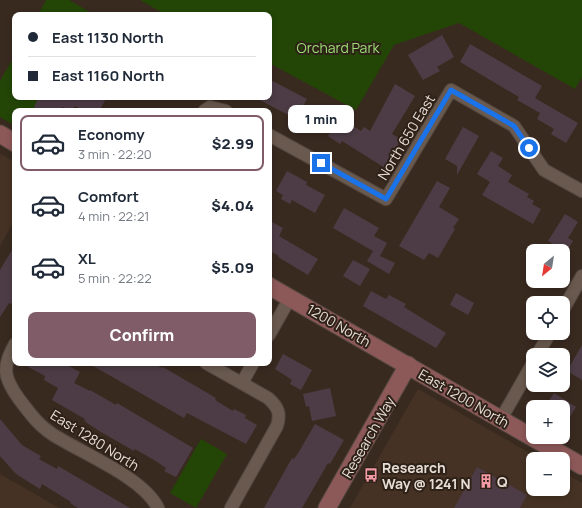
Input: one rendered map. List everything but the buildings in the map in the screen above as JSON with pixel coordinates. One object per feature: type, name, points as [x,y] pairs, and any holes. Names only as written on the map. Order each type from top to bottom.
[{"type":"street","name":"North 650 East","points":[[272,137],[386,199],[451,90],[514,126],[544,170],[582,191]]},
{"type":"street","points":[[0,134],[12,141]]},
{"type":"street","points":[[570,297],[582,276]]},
{"type":"street","name":"1200 North","points":[[272,288],[408,366]]},
{"type":"street","points":[[272,330],[290,298]]},
{"type":"street","name":"East 1280 North","points":[[12,350],[6,361],[6,376],[11,388],[40,424],[52,434],[140,485],[154,500],[158,508]]},
{"type":"street","points":[[211,366],[268,398],[279,412],[279,420],[269,442],[231,508]]},
{"type":"street","points":[[242,383],[251,366]]},
{"type":"street","name":"East 1200 North","points":[[408,366],[582,466]]},
{"type":"street","name":"Research Way","points":[[327,508],[408,366]]},
{"type":"street","points":[[501,419],[526,375]]},
{"type":"shaded area","points":[[0,154],[12,160],[12,224],[0,246]]},
{"type":"shaded area","points":[[418,389],[528,452],[526,452],[526,496],[570,496],[570,476],[582,483],[582,508],[350,508]]},
{"type":"shaded area","points":[[0,474],[59,508],[0,508]]},
{"type":"green space","points":[[46,0],[69,0],[90,12],[42,12],[40,12]]},
{"type":"green space","name":"Orchard Park","points":[[140,0],[582,0],[582,77],[575,89],[459,23],[394,45],[356,110],[272,65],[272,12],[161,12]]},
{"type":"green space","points":[[12,60],[12,100],[38,100],[34,107],[35,108],[12,108],[12,124],[0,117],[0,81]]},
{"type":"green space","points":[[201,439],[227,454],[196,508],[170,493]]},
{"type":"place","name":"Research Way @ 1241 N","points":[[371,475]]},
{"type":"place","name":"Q","points":[[486,481]]},
{"type":"route","points":[[321,163],[386,199],[451,90],[514,126],[529,148]]}]
